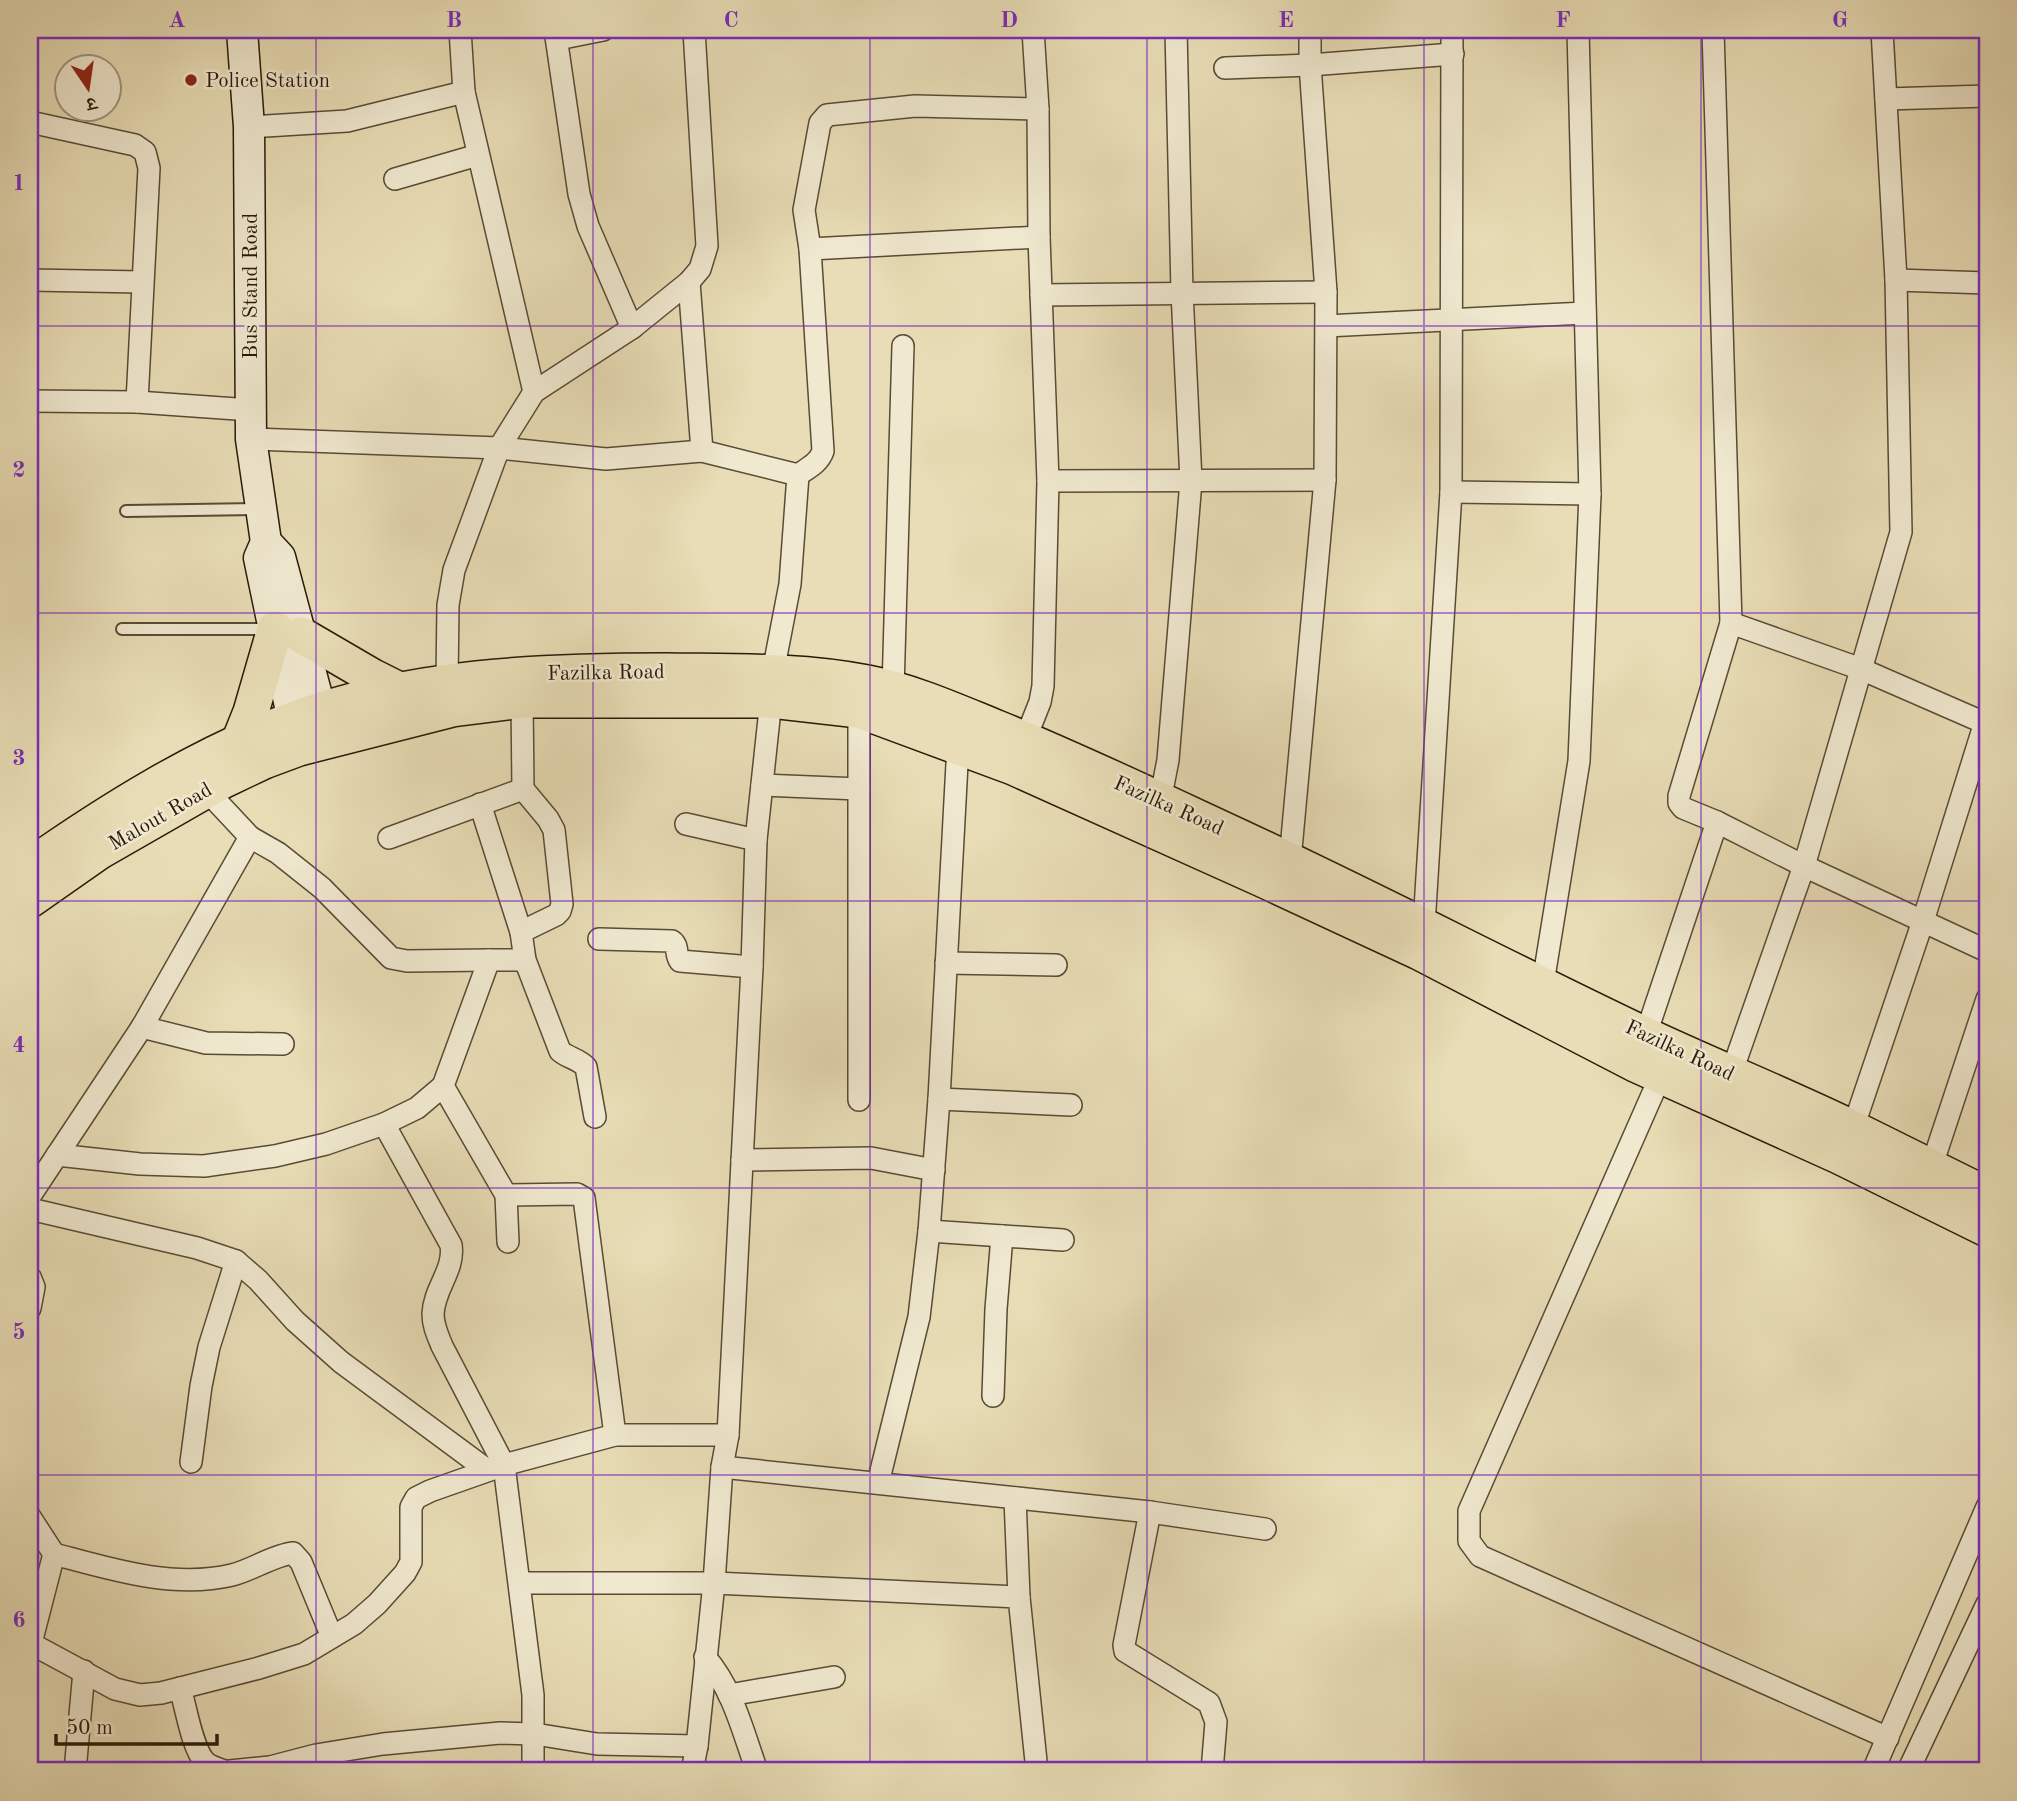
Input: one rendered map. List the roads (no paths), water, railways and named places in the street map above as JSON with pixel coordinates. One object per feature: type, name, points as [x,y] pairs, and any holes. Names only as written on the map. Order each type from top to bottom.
[{"type":"highway","points":[[239,742],[288,632],[401,691]]},
{"type":"highway","name":"Fazilka Road","points":[[310,730],[401,691],[447,682],[526,673],[772,686],[859,710],[958,745],[1262,878],[1407,946],[1654,1055],[1731,1074],[1853,1128],[1987,1195]]},
{"type":"highway","name":"Fazilka Road","points":[[310,730],[522,700],[864,682],[893,689],[931,701],[1025,740],[1290,860],[1424,925],[1543,984],[1654,1055],[1839,1156],[1987,1229]]},
{"type":"highway","name":"Malout Road","points":[[30,866],[85,828],[209,756],[239,742],[310,730]]},
{"type":"highway","name":"Malout Road","points":[[30,900],[100,851],[206,790],[264,761],[310,730]]},
{"type":"main road","name":"Bus Stand Road","points":[[243,30],[249,127],[251,439],[266,542],[280,557],[288,632],[310,730]]},
{"type":"street","points":[[460,30],[464,92],[534,392]]},
{"type":"street","points":[[603,30],[556,34],[579,194],[588,226],[632,328]]},
{"type":"street","points":[[447,682],[448,604],[454,570],[499,448],[534,392],[632,328],[689,282],[700,269],[707,246],[694,30]]},
{"type":"street","points":[[1025,740],[1040,702],[1043,686],[1048,481],[1038,109],[1033,30]]},
{"type":"street","points":[[1160,801],[1168,760],[1191,481],[1182,292],[1176,30]]},
{"type":"street","points":[[1290,860],[1325,480],[1326,292],[1310,65],[1310,30]]},
{"type":"street","points":[[1424,925],[1451,492],[1452,30]]},
{"type":"street","points":[[1543,984],[1579,761],[1590,494],[1578,30]]},
{"type":"street","points":[[1713,30],[1731,622],[1679,803],[1683,808],[1987,951]]},
{"type":"street","points":[[1731,1074],[1804,866],[1901,532],[1896,280],[1882,30]]},
{"type":"street","points":[[1225,68],[1310,65],[1453,54]]},
{"type":"street","points":[[249,127],[347,121],[464,92]]},
{"type":"street","points":[[1886,99],[1987,96]]},
{"type":"street","points":[[251,439],[499,448],[606,459],[702,452],[798,475],[816,463],[823,451],[810,249],[804,210],[820,122],[827,115],[915,106],[1038,109]]},
{"type":"street","points":[[30,122],[135,145],[145,152],[149,168],[137,402]]},
{"type":"street","points":[[395,179],[478,155]]},
{"type":"street","points":[[810,249],[1040,237]]},
{"type":"street","points":[[30,280],[142,282]]},
{"type":"street","points":[[1896,280],[1987,284]]},
{"type":"street","points":[[689,282],[702,452]]},
{"type":"street","points":[[1041,295],[1326,292]]},
{"type":"street","points":[[1326,326],[1585,313]]},
{"type":"street","points":[[893,689],[903,346]]},
{"type":"street","points":[[30,401],[137,402],[251,410]]},
{"type":"street","points":[[692,1771],[714,1583],[722,1467],[728,1435],[756,840],[772,686],[790,584],[798,475]]},
{"type":"street","points":[[1048,481],[1325,480]]},
{"type":"street","points":[[1451,492],[1590,494]]},
{"type":"street","points":[[1731,622],[1861,669],[1987,721],[1853,1128]]},
{"type":"street","points":[[521,932],[556,915],[562,904],[554,830],[523,789],[522,700]]},
{"type":"street","points":[[859,710],[859,1100]]},
{"type":"street","points":[[878,1483],[919,1317],[929,1231],[939,1099],[958,745]]},
{"type":"street","points":[[762,785],[859,789]]},
{"type":"street","points":[[389,838],[523,789]]},
{"type":"street","points":[[206,790],[250,836],[278,853],[322,888],[391,958],[407,961],[525,960]]},
{"type":"street","points":[[480,804],[521,932],[525,960],[560,1051],[586,1067],[595,1117]]},
{"type":"street","points":[[1717,822],[1654,1055],[1469,1511],[1469,1541],[1480,1556],[1888,1738]]},
{"type":"street","points":[[686,824],[756,840]]},
{"type":"street","points":[[30,1196],[142,1027],[250,836]]},
{"type":"street","points":[[599,939],[671,941],[676,946],[677,958],[680,961],[752,967]]},
{"type":"street","points":[[57,1155],[140,1164],[204,1166],[275,1156],[384,1124],[417,1108],[443,1086],[489,960]]},
{"type":"street","points":[[946,962],[1056,965]]},
{"type":"street","points":[[1931,1168],[1987,999]]},
{"type":"street","points":[[142,1027],[206,1043],[283,1044]]},
{"type":"street","points":[[443,1086],[506,1195],[508,1242]]},
{"type":"street","points":[[939,1099],[1071,1105]]},
{"type":"street","points":[[384,1124],[451,1245],[453,1256],[436,1296],[433,1313],[435,1327],[495,1467],[520,1583],[529,1648],[535,1734],[533,1771]]},
{"type":"street","points":[[742,1160],[871,1158],[934,1170]]},
{"type":"street","points":[[506,1195],[577,1194],[584,1198],[615,1435]]},
{"type":"street","points":[[30,1209],[197,1248],[236,1261],[258,1280],[295,1321],[341,1362],[495,1467]]},
{"type":"street","points":[[929,1231],[1063,1240]]},
{"type":"street","points":[[993,1396],[1002,1236]]},
{"type":"street","points":[[191,1462],[206,1360],[236,1261]]},
{"type":"street","points":[[30,1277],[34,1287],[30,1308]]},
{"type":"street","points":[[54,1554],[30,1643],[115,1689],[140,1695],[161,1693],[304,1654],[354,1624],[377,1604],[405,1573],[411,1562],[412,1552],[411,1507],[416,1498],[430,1491],[495,1467],[615,1435],[728,1435]]},
{"type":"street","points":[[722,1467],[1150,1512],[1265,1529]]},
{"type":"street","points":[[1015,1498],[1019,1597],[1037,1771]]},
{"type":"street","points":[[1873,1771],[1987,1507]]},
{"type":"street","points":[[1150,1512],[1125,1651],[1209,1703],[1216,1722],[1212,1771]]},
{"type":"street","points":[[30,1517],[54,1554],[142,1575],[196,1579],[231,1575],[293,1553],[301,1562],[332,1637]]},
{"type":"street","points":[[520,1583],[714,1583],[1019,1597]]},
{"type":"street","points":[[1908,1771],[1982,1628],[1987,1604]]},
{"type":"street","points":[[705,1657],[720,1674],[757,1771]]},
{"type":"street","points":[[75,1771],[85,1671]]},
{"type":"street","points":[[729,1695],[834,1677]]},
{"type":"street","points":[[180,1688],[203,1760],[214,1768],[227,1771],[270,1767],[317,1755],[383,1744],[500,1733],[535,1734],[597,1744],[697,1746]]},
{"type":"lane","points":[[126,511],[261,509]]},
{"type":"lane","points":[[122,629],[288,632]]},
{"type":"place","name":"Police Station","points":[[191,80]]}]
